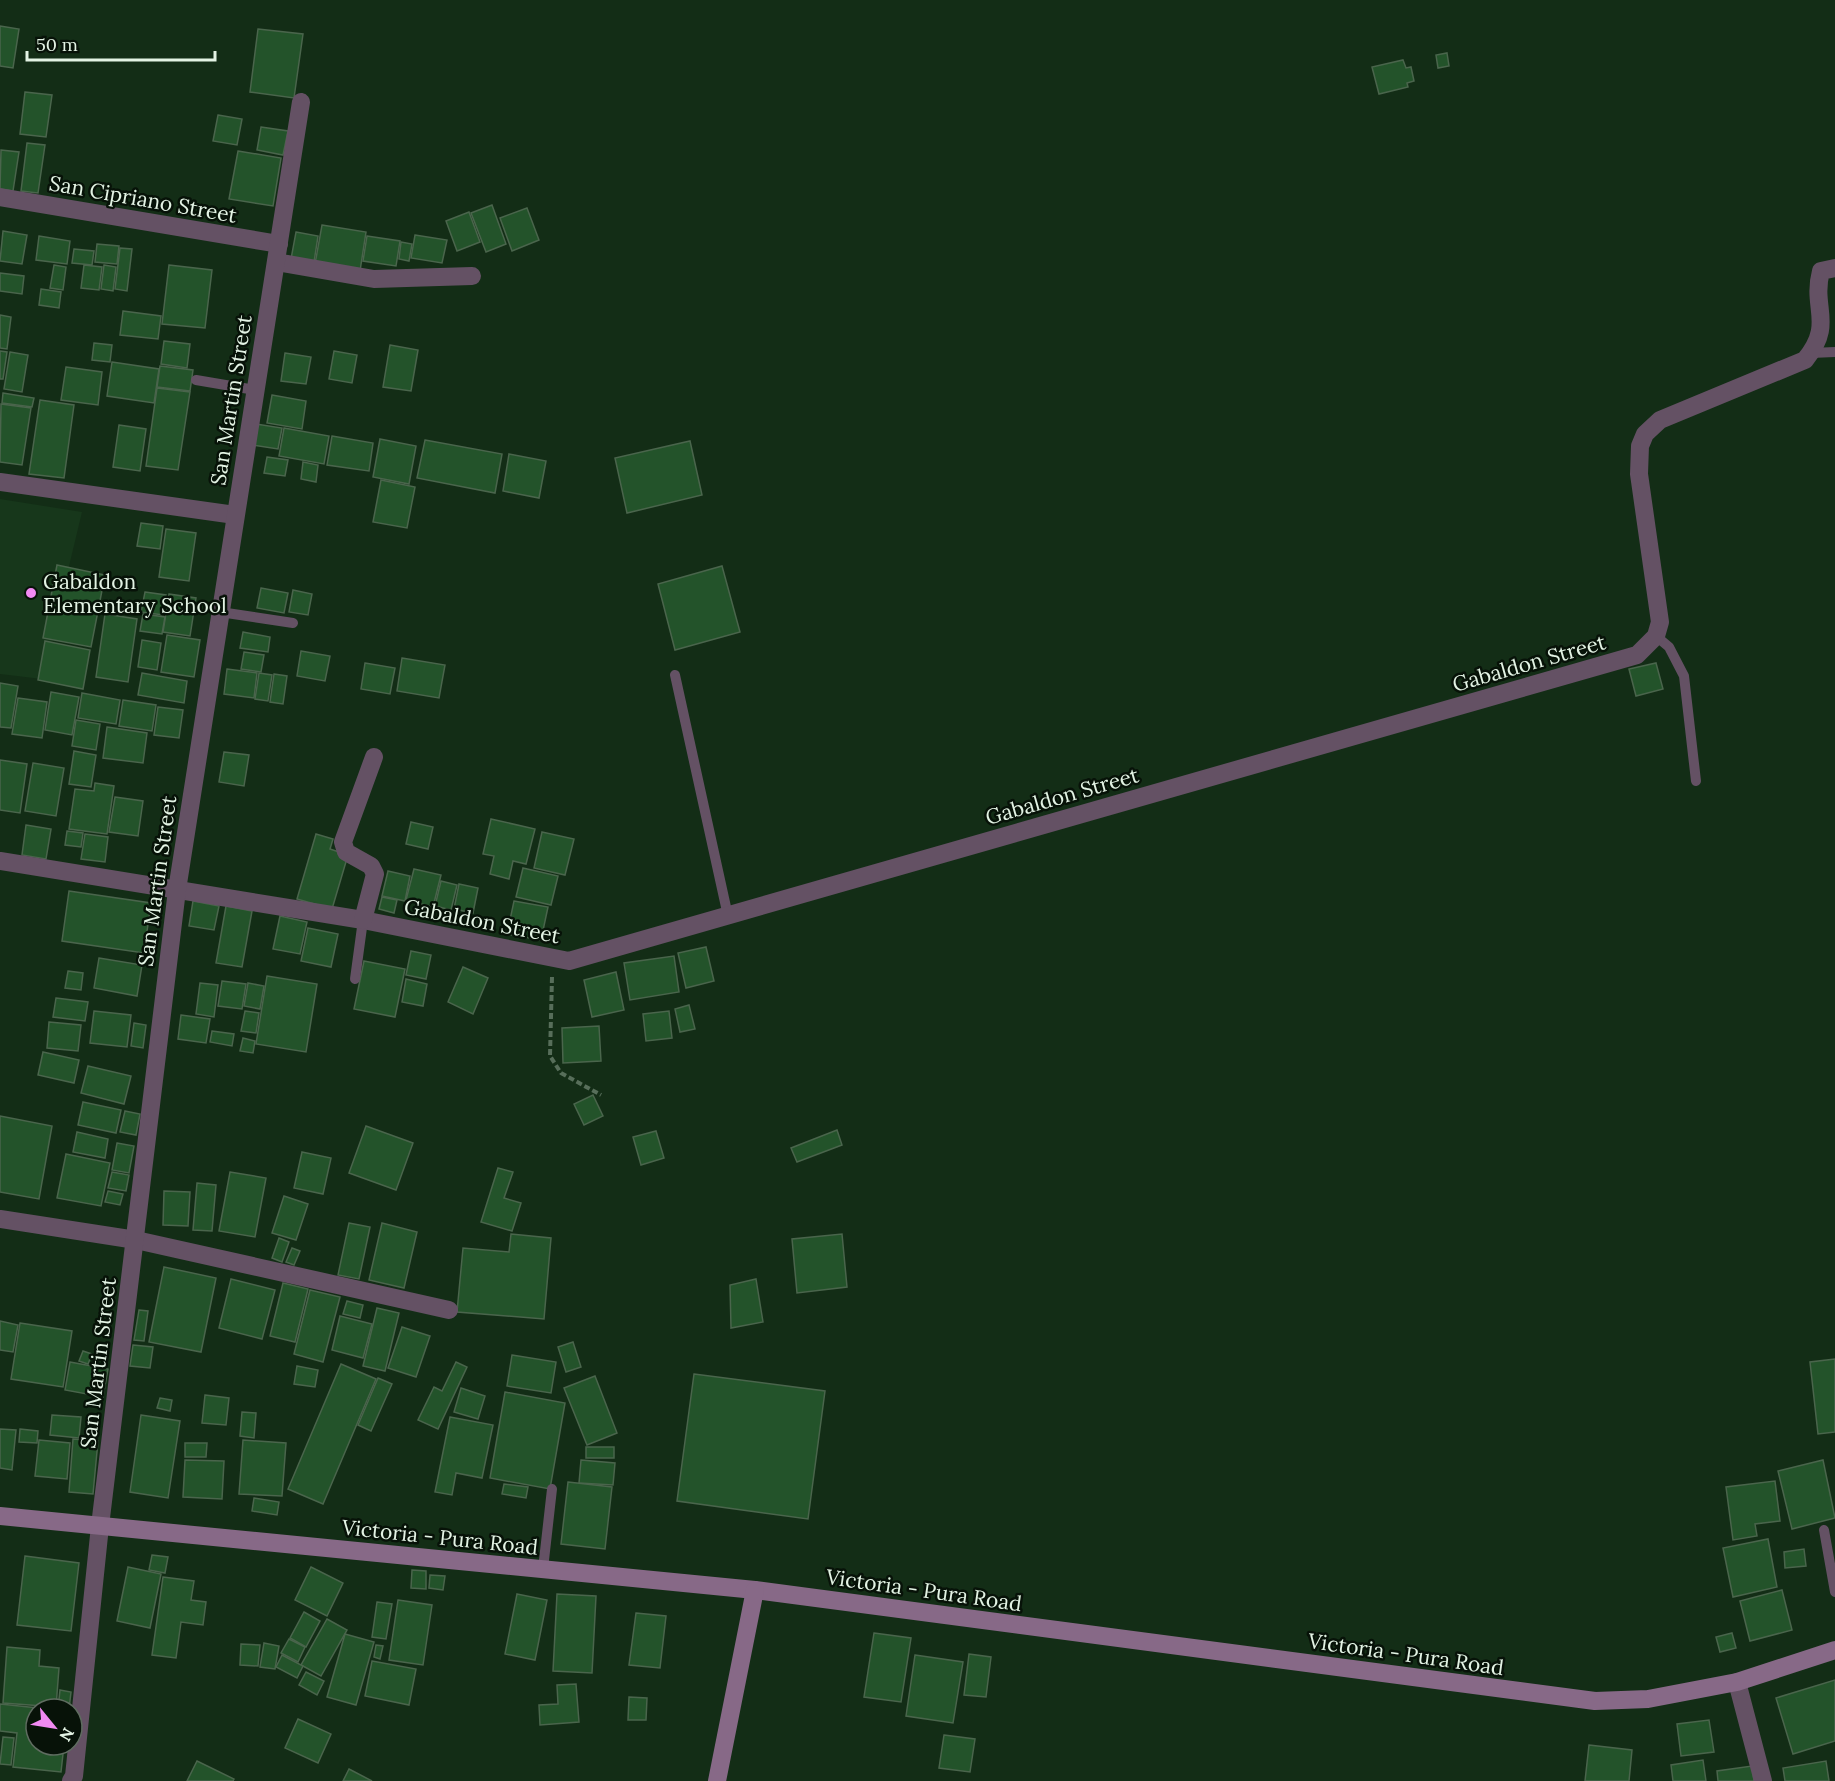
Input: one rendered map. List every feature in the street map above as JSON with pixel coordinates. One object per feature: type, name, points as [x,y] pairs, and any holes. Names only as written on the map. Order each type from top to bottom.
[{"type":"main road","name":"Victoria - Pura Road","points":[[0,1516],[755,1590],[1595,1701],[1648,1699],[1737,1682],[1835,1650]]},
{"type":"main road","points":[[717,1781],[755,1590]]},
{"type":"street","name":"San Martin Street","points":[[71,1781],[75,1764],[100,1526],[177,890],[301,102]]},
{"type":"street","name":"San Cipriano Street","points":[[0,197],[278,253],[374,279],[472,276]]},
{"type":"street","points":[[1656,636],[1660,622],[1639,474],[1640,446],[1645,434],[1660,420],[1805,360],[1819,345],[1824,329],[1818,280],[1828,270]]},
{"type":"street","points":[[0,482],[235,515]]},
{"type":"street","name":"Gabaldon Street","points":[[0,861],[363,920],[569,960],[1637,655],[1656,636]]},
{"type":"street","points":[[363,920],[375,874],[371,866],[346,852],[343,842],[374,757]]},
{"type":"street","points":[[0,1219],[136,1240],[449,1310]]},
{"type":"street","points":[[1737,1682],[1762,1781]]},
{"type":"lane","points":[[1811,353],[1835,352]]},
{"type":"lane","points":[[196,380],[255,390]]},
{"type":"lane","points":[[220,612],[293,623]]},
{"type":"lane","points":[[1656,636],[1669,647],[1684,676],[1696,781]]},
{"type":"lane","points":[[675,675],[728,916]]},
{"type":"lane","points":[[355,979],[363,920]]},
{"type":"lane","points":[[543,1569],[552,1489]]},
{"type":"lane","points":[[1824,1530],[1835,1592]]},
{"type":"path","points":[[552,958],[550,1056],[561,1073],[601,1095]]},
{"type":"shaded area","name":"Gabaldon Elementary School","points":[[0,499],[82,512],[42,679],[0,674]]},
{"type":"building","points":[[0,26],[19,29],[13,68],[0,66]]},
{"type":"building","points":[[258,29],[303,34],[294,98],[250,92]]},
{"type":"building","points":[[1447,53],[1449,66],[1438,68],[1436,55]]},
{"type":"building","points":[[1403,60],[1406,68],[1411,67],[1414,81],[1407,83],[1408,87],[1379,94],[1372,67]]},
{"type":"building","points":[[25,92],[52,95],[46,137],[20,134]]},
{"type":"building","points":[[218,115],[242,119],[237,145],[213,141]]},
{"type":"building","points":[[261,127],[288,131],[283,155],[257,150]]},
{"type":"building","points":[[27,143],[45,145],[38,193],[21,191]]},
{"type":"building","points":[[1,150],[19,152],[13,191],[0,189]]},
{"type":"building","points":[[238,151],[281,158],[273,206],[229,199]]},
{"type":"building","points":[[492,205],[506,244],[486,252],[471,213]]},
{"type":"building","points":[[527,208],[539,240],[512,251],[500,218]]},
{"type":"building","points":[[469,212],[480,242],[457,251],[446,221]]},
{"type":"building","points":[[322,225],[366,232],[360,271],[315,264]]},
{"type":"building","points":[[3,231],[27,235],[22,264],[0,261]]},
{"type":"building","points":[[296,232],[318,236],[314,262],[291,259]]},
{"type":"building","points":[[415,235],[447,240],[442,263],[411,258]]},
{"type":"building","points":[[39,236],[70,241],[67,264],[36,260]]},
{"type":"building","points":[[367,236],[400,241],[396,266],[363,261]]},
{"type":"building","points":[[401,242],[412,244],[409,261],[399,259]]},
{"type":"building","points":[[97,244],[119,246],[117,264],[95,262]]},
{"type":"building","points":[[120,248],[132,249],[127,291],[115,289]]},
{"type":"building","points":[[74,249],[94,251],[92,265],[72,263]]},
{"type":"building","points":[[54,265],[66,267],[63,290],[50,288]]},
{"type":"building","points":[[84,265],[102,267],[99,290],[81,288]]},
{"type":"building","points":[[104,265],[116,267],[113,291],[101,289]]},
{"type":"building","points":[[169,265],[212,270],[205,328],[162,324]]},
{"type":"building","points":[[0,273],[24,276],[22,294],[0,291]]},
{"type":"building","points":[[41,289],[61,292],[59,308],[39,305]]},
{"type":"building","points":[[123,311],[161,316],[158,339],[120,335]]},
{"type":"building","points":[[0,315],[11,317],[7,349],[0,348]]},
{"type":"building","points":[[164,341],[190,344],[187,368],[161,364]]},
{"type":"building","points":[[94,343],[112,345],[110,362],[92,360]]},
{"type":"building","points":[[390,345],[418,350],[411,391],[383,387]]},
{"type":"building","points":[[0,351],[7,352],[3,379],[0,379]]},
{"type":"building","points":[[334,351],[357,355],[352,383],[329,379]]},
{"type":"building","points":[[10,352],[28,355],[22,392],[4,389]]},
{"type":"building","points":[[285,353],[311,357],[306,384],[281,381]]},
{"type":"building","points":[[112,362],[159,369],[154,403],[107,396]]},
{"type":"building","points":[[160,366],[193,370],[190,391],[157,387]]},
{"type":"building","points":[[66,367],[102,372],[98,405],[61,400]]},
{"type":"building","points":[[157,388],[190,392],[178,470],[146,466]]},
{"type":"building","points":[[3,393],[34,398],[32,407],[2,403]]},
{"type":"building","points":[[272,395],[306,401],[302,429],[267,423]]},
{"type":"building","points":[[40,400],[74,405],[64,478],[29,474]]},
{"type":"building","points":[[1,404],[31,408],[22,465],[0,462]]},
{"type":"building","points":[[256,424],[282,428],[278,449],[252,445]]},
{"type":"building","points":[[119,425],[146,429],[140,471],[113,467]]},
{"type":"building","points":[[284,428],[329,436],[324,464],[279,456]]},
{"type":"building","points":[[332,436],[373,443],[369,471],[327,465]]},
{"type":"building","points":[[380,439],[416,446],[409,484],[373,477]]},
{"type":"building","points":[[425,440],[502,454],[495,493],[417,478]]},
{"type":"building","points":[[690,441],[702,495],[627,513],[615,458]]},
{"type":"building","points":[[509,454],[546,461],[539,498],[503,491]]},
{"type":"building","points":[[267,457],[288,460],[285,476],[264,473]]},
{"type":"building","points":[[303,462],[318,465],[316,482],[301,479]]},
{"type":"building","points":[[381,480],[415,487],[407,528],[373,522]]},
{"type":"building","points":[[141,523],[163,526],[160,549],[137,546]]},
{"type":"building","points":[[166,529],[196,533],[189,581],[159,577]]},
{"type":"building","points":[[57,565],[105,575],[91,647],[43,638]]},
{"type":"building","points":[[722,566],[740,632],[675,650],[658,584]]},
{"type":"building","points":[[261,588],[288,593],[284,613],[257,608]]},
{"type":"building","points":[[293,590],[312,594],[308,615],[289,612]]},
{"type":"building","points":[[145,592],[166,595],[163,615],[141,612]]},
{"type":"building","points":[[169,594],[196,598],[190,636],[163,632]]},
{"type":"building","points":[[105,614],[137,619],[128,682],[96,677]]},
{"type":"building","points":[[143,614],[165,617],[162,634],[140,631]]},
{"type":"building","points":[[243,632],[270,637],[268,652],[240,648]]},
{"type":"building","points":[[167,635],[200,640],[194,677],[161,672]]},
{"type":"building","points":[[142,640],[161,643],[157,670],[138,667]]},
{"type":"building","points":[[45,641],[90,650],[83,689],[38,680]]},
{"type":"building","points":[[301,651],[330,656],[325,681],[297,676]]},
{"type":"building","points":[[244,652],[264,655],[261,672],[241,669]]},
{"type":"building","points":[[402,658],[445,665],[439,698],[397,691]]},
{"type":"building","points":[[365,663],[395,668],[390,694],[361,689]]},
{"type":"building","points":[[1656,663],[1663,689],[1636,696],[1629,669]]},
{"type":"building","points":[[227,669],[257,673],[254,698],[224,694]]},
{"type":"building","points":[[142,673],[187,681],[184,703],[138,695]]},
{"type":"building","points":[[259,673],[272,675],[268,701],[255,699]]},
{"type":"building","points":[[274,674],[287,676],[283,704],[270,702]]},
{"type":"building","points":[[0,683],[18,686],[11,728],[0,727]]},
{"type":"building","points":[[51,692],[79,697],[72,735],[45,730]]},
{"type":"building","points":[[82,693],[120,700],[116,724],[78,718]]},
{"type":"building","points":[[18,698],[47,702],[42,738],[12,734]]},
{"type":"building","points":[[123,700],[156,705],[152,731],[119,726]]},
{"type":"building","points":[[158,707],[183,710],[179,738],[154,735]]},
{"type":"building","points":[[76,720],[100,724],[96,750],[72,746]]},
{"type":"building","points":[[107,727],[147,733],[143,763],[103,758]]},
{"type":"building","points":[[74,751],[96,755],[91,787],[69,784]]},
{"type":"building","points":[[224,752],[249,755],[244,786],[219,782]]},
{"type":"building","points":[[0,760],[27,764],[20,813],[0,810]]},
{"type":"building","points":[[33,763],[64,768],[56,816],[25,811]]},
{"type":"building","points":[[95,783],[114,786],[107,834],[69,829],[75,789],[94,791]]},
{"type":"building","points":[[115,797],[143,801],[138,836],[109,832]]},
{"type":"building","points":[[491,819],[535,829],[526,864],[513,861],[509,879],[490,874],[494,856],[483,854]]},
{"type":"building","points":[[411,822],[433,827],[428,849],[406,844]]},
{"type":"building","points":[[26,825],[51,829],[46,859],[22,855]]},
{"type":"building","points":[[67,831],[83,833],[81,847],[65,845]]},
{"type":"building","points":[[542,832],[574,839],[565,875],[534,868]]},
{"type":"building","points":[[85,834],[108,837],[105,862],[81,859]]},
{"type":"building","points":[[316,834],[333,839],[330,849],[348,855],[332,909],[297,899]]},
{"type":"building","points":[[523,868],[558,876],[551,905],[516,897]]},
{"type":"building","points":[[414,869],[441,875],[433,907],[406,900]]},
{"type":"building","points":[[388,871],[410,876],[405,901],[382,896]]},
{"type":"building","points":[[441,881],[457,885],[451,910],[435,906]]},
{"type":"building","points":[[459,884],[478,888],[473,913],[454,909]]},
{"type":"building","points":[[69,891],[151,903],[144,953],[62,941]]},
{"type":"building","points":[[382,897],[397,900],[394,913],[379,909]]},
{"type":"building","points":[[193,901],[219,906],[214,930],[189,926]]},
{"type":"building","points":[[514,901],[548,907],[541,940],[507,934]]},
{"type":"building","points":[[226,906],[252,911],[242,967],[216,963]]},
{"type":"building","points":[[280,916],[307,922],[300,954],[273,949]]},
{"type":"building","points":[[308,928],[338,934],[331,967],[301,961]]},
{"type":"building","points":[[706,947],[714,981],[686,988],[678,953]]},
{"type":"building","points":[[411,951],[431,955],[426,979],[406,975]]},
{"type":"building","points":[[674,956],[679,992],[630,1000],[624,963]]},
{"type":"building","points":[[99,958],[142,965],[137,996],[94,988]]},
{"type":"building","points":[[364,961],[405,969],[395,1017],[354,1009]]},
{"type":"building","points":[[463,967],[488,978],[473,1014],[448,1002]]},
{"type":"building","points":[[68,971],[83,973],[81,990],[65,988]]},
{"type":"building","points":[[616,972],[624,1010],[592,1017],[584,980]]},
{"type":"building","points":[[267,976],[317,984],[306,1052],[256,1044]]},
{"type":"building","points":[[406,979],[427,984],[423,1006],[402,1002]]},
{"type":"building","points":[[222,981],[246,984],[242,1009],[218,1006]]},
{"type":"building","points":[[200,983],[218,985],[214,1017],[196,1014]]},
{"type":"building","points":[[248,983],[264,986],[260,1009],[244,1006]]},
{"type":"building","points":[[56,998],[88,1002],[85,1021],[53,1017]]},
{"type":"building","points":[[689,1005],[695,1029],[680,1032],[675,1009]]},
{"type":"building","points":[[94,1011],[131,1015],[127,1047],[90,1043]]},
{"type":"building","points":[[245,1011],[259,1013],[256,1033],[241,1031]]},
{"type":"building","points":[[669,1011],[672,1038],[646,1041],[643,1014]]},
{"type":"building","points":[[181,1015],[210,1019],[206,1043],[178,1039]]},
{"type":"building","points":[[49,1022],[81,1025],[78,1051],[47,1048]]},
{"type":"building","points":[[134,1023],[146,1025],[143,1048],[131,1046]]},
{"type":"building","points":[[599,1026],[601,1061],[563,1063],[562,1028]]},
{"type":"building","points":[[212,1031],[234,1034],[232,1046],[210,1042]]},
{"type":"building","points":[[243,1038],[255,1041],[253,1053],[240,1051]]},
{"type":"building","points":[[43,1052],[79,1060],[74,1083],[38,1075]]},
{"type":"building","points":[[88,1066],[131,1076],[124,1104],[81,1093]]},
{"type":"building","points":[[593,1095],[603,1116],[584,1125],[574,1104]]},
{"type":"building","points":[[83,1102],[121,1110],[116,1133],[78,1125]]},
{"type":"building","points":[[125,1111],[140,1114],[136,1135],[120,1132]]},
{"type":"building","points":[[0,1116],[52,1126],[39,1199],[0,1192]]},
{"type":"building","points":[[366,1126],[413,1143],[396,1190],[349,1173]]},
{"type":"building","points":[[837,1130],[842,1145],[797,1162],[791,1148]]},
{"type":"building","points":[[656,1131],[664,1158],[641,1165],[633,1137]]},
{"type":"building","points":[[77,1132],[108,1139],[105,1158],[73,1152]]},
{"type":"building","points":[[117,1143],[134,1146],[129,1173],[112,1170]]},
{"type":"building","points":[[302,1152],[331,1158],[323,1194],[294,1188]]},
{"type":"building","points":[[66,1154],[110,1163],[101,1206],[57,1198]]},
{"type":"building","points":[[498,1168],[513,1172],[504,1198],[521,1203],[512,1231],[481,1222]]},
{"type":"building","points":[[112,1172],[129,1175],[126,1191],[108,1188]]},
{"type":"building","points":[[230,1172],[266,1178],[255,1237],[219,1231]]},
{"type":"building","points":[[197,1183],[216,1185],[212,1231],[193,1230]]},
{"type":"building","points":[[108,1191],[123,1194],[120,1205],[105,1202]]},
{"type":"building","points":[[164,1191],[190,1192],[188,1226],[163,1225]]},
{"type":"building","points":[[284,1196],[308,1204],[296,1240],[272,1233]]},
{"type":"building","points":[[349,1223],[370,1227],[359,1279],[338,1275]]},
{"type":"building","points":[[382,1223],[417,1232],[404,1288],[369,1280]]},
{"type":"building","points":[[511,1234],[551,1238],[544,1319],[457,1312],[463,1248],[509,1252]]},
{"type":"building","points":[[842,1234],[847,1287],[797,1293],[792,1239]]},
{"type":"building","points":[[279,1238],[289,1242],[282,1262],[272,1258]]},
{"type":"building","points":[[292,1248],[300,1251],[294,1265],[286,1262]]},
{"type":"building","points":[[164,1267],[216,1278],[201,1352],[149,1342]]},
{"type":"building","points":[[231,1279],[275,1290],[262,1339],[219,1328]]},
{"type":"building","points":[[756,1279],[763,1322],[731,1328],[730,1285]]},
{"type":"building","points":[[283,1283],[308,1289],[295,1342],[270,1336]]},
{"type":"building","points":[[310,1290],[340,1297],[323,1362],[294,1354]]},
{"type":"building","points":[[347,1301],[363,1305],[360,1318],[343,1314]]},
{"type":"building","points":[[377,1308],[399,1313],[385,1371],[363,1366]]},
{"type":"building","points":[[139,1310],[148,1311],[144,1341],[134,1340]]},
{"type":"building","points":[[340,1316],[372,1324],[363,1358],[332,1350]]},
{"type":"building","points":[[0,1321],[18,1325],[13,1352],[0,1350]]},
{"type":"building","points":[[20,1323],[72,1331],[63,1387],[11,1379]]},
{"type":"building","points":[[402,1327],[430,1336],[416,1377],[388,1368]]},
{"type":"building","points":[[573,1342],[581,1367],[566,1372],[558,1347]]},
{"type":"building","points":[[133,1345],[153,1347],[150,1368],[130,1366]]},
{"type":"building","points":[[83,1351],[92,1354],[88,1364],[79,1361]]},
{"type":"building","points":[[512,1355],[556,1362],[551,1393],[507,1386]]},
{"type":"building","points":[[1835,1359],[1835,1432],[1818,1434],[1810,1362]]},
{"type":"building","points":[[70,1362],[108,1369],[103,1397],[65,1390]]},
{"type":"building","points":[[456,1362],[467,1367],[438,1429],[418,1420],[434,1387],[442,1391]]},
{"type":"building","points":[[341,1364],[376,1379],[323,1504],[288,1489]]},
{"type":"building","points":[[297,1366],[318,1370],[315,1387],[294,1384]]},
{"type":"building","points":[[694,1374],[825,1391],[808,1519],[677,1501]]},
{"type":"building","points":[[595,1376],[617,1433],[587,1445],[564,1388]]},
{"type":"building","points":[[378,1378],[392,1384],[371,1431],[358,1425]]},
{"type":"building","points":[[461,1388],[485,1396],[478,1419],[454,1412]]},
{"type":"building","points":[[505,1392],[565,1403],[550,1489],[490,1478]]},
{"type":"building","points":[[205,1395],[229,1398],[226,1425],[202,1423]]},
{"type":"building","points":[[160,1398],[172,1400],[170,1411],[157,1408]]},
{"type":"building","points":[[242,1412],[256,1413],[254,1438],[240,1436]]},
{"type":"building","points":[[52,1415],[81,1417],[79,1438],[50,1435]]},
{"type":"building","points":[[141,1415],[180,1421],[168,1498],[130,1492]]},
{"type":"building","points":[[450,1417],[493,1425],[482,1478],[456,1473],[452,1495],[435,1492]]},
{"type":"building","points":[[0,1429],[16,1430],[12,1470],[0,1468]]},
{"type":"building","points":[[20,1429],[38,1431],[37,1443],[19,1442]]},
{"type":"building","points":[[73,1439],[98,1441],[93,1494],[69,1492]]},
{"type":"building","points":[[39,1440],[70,1443],[67,1479],[35,1476]]},
{"type":"building","points":[[243,1440],[286,1443],[282,1496],[239,1494]]},
{"type":"building","points":[[185,1443],[207,1443],[206,1457],[185,1457]]},
{"type":"building","points":[[586,1447],[614,1447],[614,1458],[586,1458]]},
{"type":"building","points":[[185,1460],[224,1461],[222,1499],[183,1497]]},
{"type":"building","points":[[581,1460],[615,1463],[613,1485],[579,1483]]},
{"type":"building","points":[[1823,1460],[1835,1518],[1792,1529],[1778,1471]]},
{"type":"building","points":[[1775,1481],[1780,1521],[1755,1524],[1757,1536],[1733,1540],[1726,1487]]},
{"type":"building","points":[[568,1482],[612,1487],[605,1549],[561,1544]]},
{"type":"building","points":[[504,1484],[528,1487],[526,1498],[502,1494]]},
{"type":"building","points":[[254,1498],[279,1502],[277,1515],[252,1511]]},
{"type":"building","points":[[1768,1539],[1777,1587],[1733,1597],[1723,1548]]},
{"type":"building","points":[[1804,1549],[1806,1566],[1785,1568],[1784,1552]]},
{"type":"building","points":[[152,1555],[168,1557],[165,1573],[149,1570]]},
{"type":"building","points":[[25,1556],[79,1563],[71,1631],[17,1625]]},
{"type":"building","points":[[128,1567],[161,1574],[150,1628],[117,1621]]},
{"type":"building","points":[[311,1567],[343,1583],[327,1616],[295,1600]]},
{"type":"building","points":[[412,1570],[426,1571],[426,1589],[411,1588]]},
{"type":"building","points":[[430,1575],[445,1576],[443,1590],[429,1588]]},
{"type":"building","points":[[163,1577],[194,1581],[191,1600],[206,1602],[203,1625],[181,1622],[176,1658],[152,1655]]},
{"type":"building","points":[[1782,1590],[1792,1630],[1750,1641],[1740,1601]]},
{"type":"building","points":[[517,1594],[547,1600],[535,1660],[505,1654]]},
{"type":"building","points":[[557,1594],[596,1596],[592,1673],[553,1671]]},
{"type":"building","points":[[398,1600],[432,1605],[423,1665],[389,1660]]},
{"type":"building","points":[[377,1602],[392,1604],[386,1639],[372,1637]]},
{"type":"building","points":[[304,1612],[320,1621],[306,1647],[290,1638]]},
{"type":"building","points":[[636,1613],[666,1616],[660,1668],[629,1665]]},
{"type":"building","points":[[327,1619],[347,1630],[321,1676],[301,1665]]},
{"type":"building","points":[[874,1633],[911,1638],[901,1702],[864,1697]]},
{"type":"building","points":[[1732,1633],[1736,1648],[1720,1652],[1716,1637]]},
{"type":"building","points":[[345,1634],[374,1642],[356,1705],[327,1697]]},
{"type":"building","points":[[289,1639],[305,1647],[298,1662],[281,1653]]},
{"type":"building","points":[[264,1643],[279,1646],[275,1669],[260,1667]]},
{"type":"building","points":[[241,1644],[260,1645],[258,1666],[240,1665]]},
{"type":"building","points":[[376,1645],[383,1646],[380,1659],[374,1657]]},
{"type":"building","points":[[7,1647],[40,1650],[39,1666],[59,1668],[57,1697],[24,1697],[24,1705],[3,1703]]},
{"type":"building","points":[[969,1654],[991,1657],[986,1697],[964,1695]]},
{"type":"building","points":[[282,1655],[303,1666],[297,1678],[276,1667]]},
{"type":"building","points":[[915,1655],[963,1662],[953,1723],[906,1716]]},
{"type":"building","points":[[372,1661],[416,1669],[409,1705],[365,1696]]},
{"type":"building","points":[[306,1672],[324,1681],[317,1695],[299,1685]]},
{"type":"building","points":[[1835,1680],[1835,1741],[1793,1754],[1776,1698]]},
{"type":"building","points":[[576,1684],[579,1722],[540,1725],[539,1705],[558,1704],[557,1685]]},
{"type":"building","points":[[60,1690],[71,1692],[70,1697],[59,1697]]},
{"type":"building","points":[[629,1697],[647,1698],[646,1720],[628,1720]]},
{"type":"building","points":[[0,1704],[24,1706],[24,1757],[63,1757],[61,1772],[13,1767],[17,1733],[0,1731]]},
{"type":"building","points":[[298,1719],[331,1734],[318,1763],[285,1748]]},
{"type":"building","points":[[1709,1720],[1714,1752],[1681,1756],[1677,1724]]},
{"type":"building","points":[[944,1735],[975,1739],[970,1772],[939,1768]]},
{"type":"building","points":[[3,1737],[14,1738],[11,1765],[0,1764]]},
{"type":"building","points":[[1589,1745],[1632,1750],[1629,1781],[1585,1781]]},
{"type":"building","points":[[1703,1760],[1706,1781],[1673,1781],[1671,1765]]},
{"type":"building","points":[[197,1761],[234,1779],[233,1781],[187,1781]]},
{"type":"building","points":[[1826,1761],[1829,1781],[1785,1781],[1783,1768]]},
{"type":"building","points":[[1752,1766],[1754,1781],[1718,1781],[1717,1771]]},
{"type":"building","points":[[349,1769],[372,1781],[343,1781]]},
{"type":"place","name":"Gabaldon Elementary School","points":[[31,593]]}]
